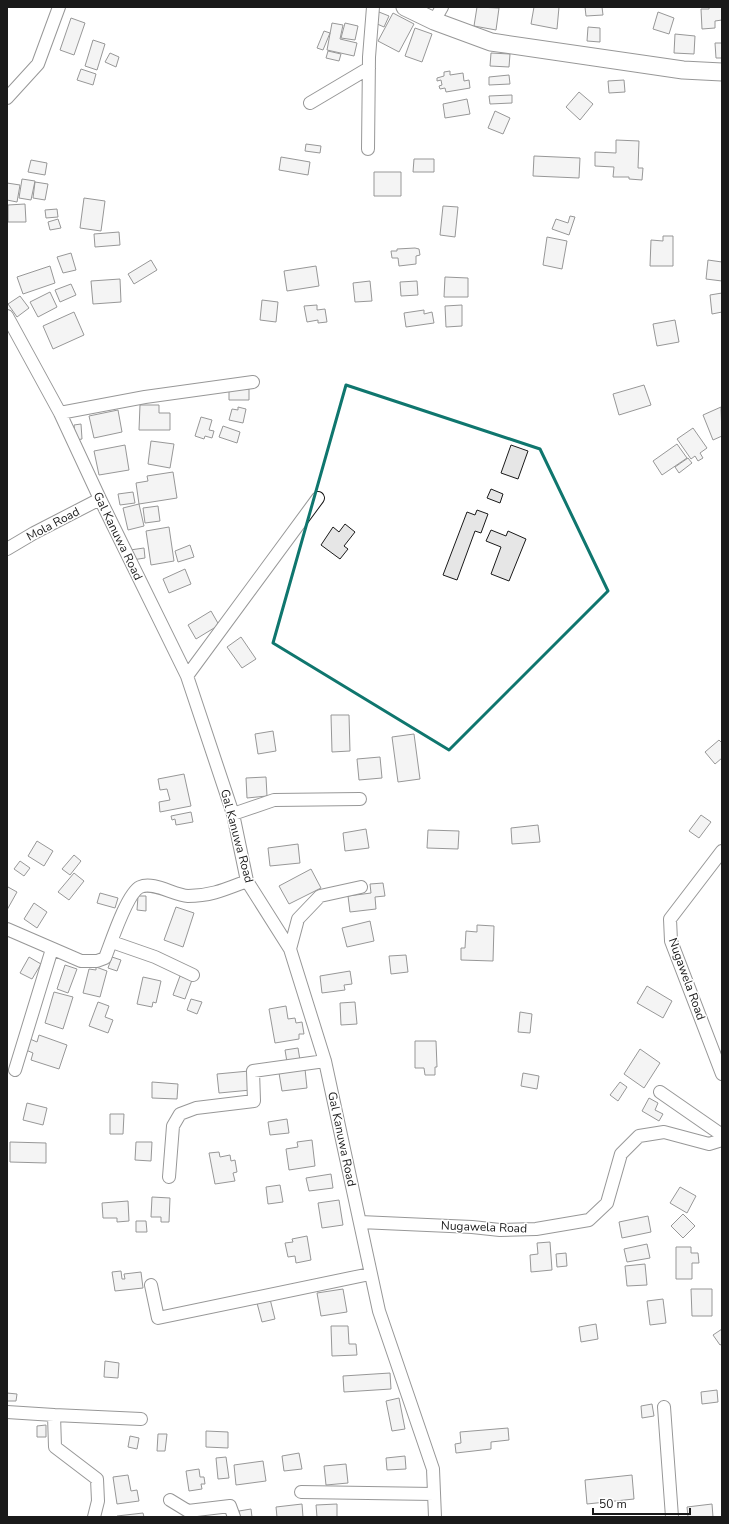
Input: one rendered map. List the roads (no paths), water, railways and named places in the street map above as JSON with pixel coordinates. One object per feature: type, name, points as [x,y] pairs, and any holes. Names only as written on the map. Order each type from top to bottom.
[{"type":"street","points":[[7,98],[38,64],[59,7]]},
{"type":"street","points":[[368,149],[369,57],[373,7]]},
{"type":"street","points":[[406,7],[438,14],[491,42],[683,70],[722,72]]},
{"type":"street","points":[[310,103],[369,68]]},
{"type":"street","name":"Gal Kanuwa Road","points":[[7,318],[60,413],[100,499],[187,676],[233,814],[247,881],[290,949],[326,1061],[379,1311],[433,1469],[435,1517]]},
{"type":"street","points":[[60,413],[145,397],[253,382]]},
{"type":"street","points":[[187,676],[318,498]]},
{"type":"street","name":"Mola Road","points":[[7,549],[34,533],[100,499]]},
{"type":"street","points":[[233,814],[274,800],[360,799]]},
{"type":"street","name":"Nugawela Road","points":[[722,851],[670,919],[671,940],[722,1074]]},
{"type":"street","points":[[7,929],[81,961],[97,961],[105,958],[130,897],[140,887],[150,886],[186,896],[213,894],[247,881]]},
{"type":"street","points":[[290,949],[298,919],[320,896],[362,887]]},
{"type":"street","points":[[112,942],[155,957],[192,975]]},
{"type":"street","points":[[14,1070],[52,949]]},
{"type":"street","points":[[169,1177],[173,1126],[180,1114],[196,1108],[254,1101],[253,1071],[326,1061]]},
{"type":"street","points":[[660,1092],[722,1135]]},
{"type":"street","name":"Nugawela Road","points":[[360,1222],[472,1227],[500,1230],[536,1229],[589,1220],[606,1203],[621,1154],[639,1136],[664,1132],[709,1144],[722,1140]]},
{"type":"street","points":[[151,1285],[158,1318],[370,1274]]},
{"type":"street","points":[[664,1407],[672,1517]]},
{"type":"street","points":[[7,1412],[141,1419]]},
{"type":"street","points":[[54,1415],[55,1448],[97,1479],[98,1501],[94,1517]]},
{"type":"street","points":[[301,1492],[434,1494]]},
{"type":"street","points":[[170,1500],[188,1511],[230,1506],[234,1517]]}]
